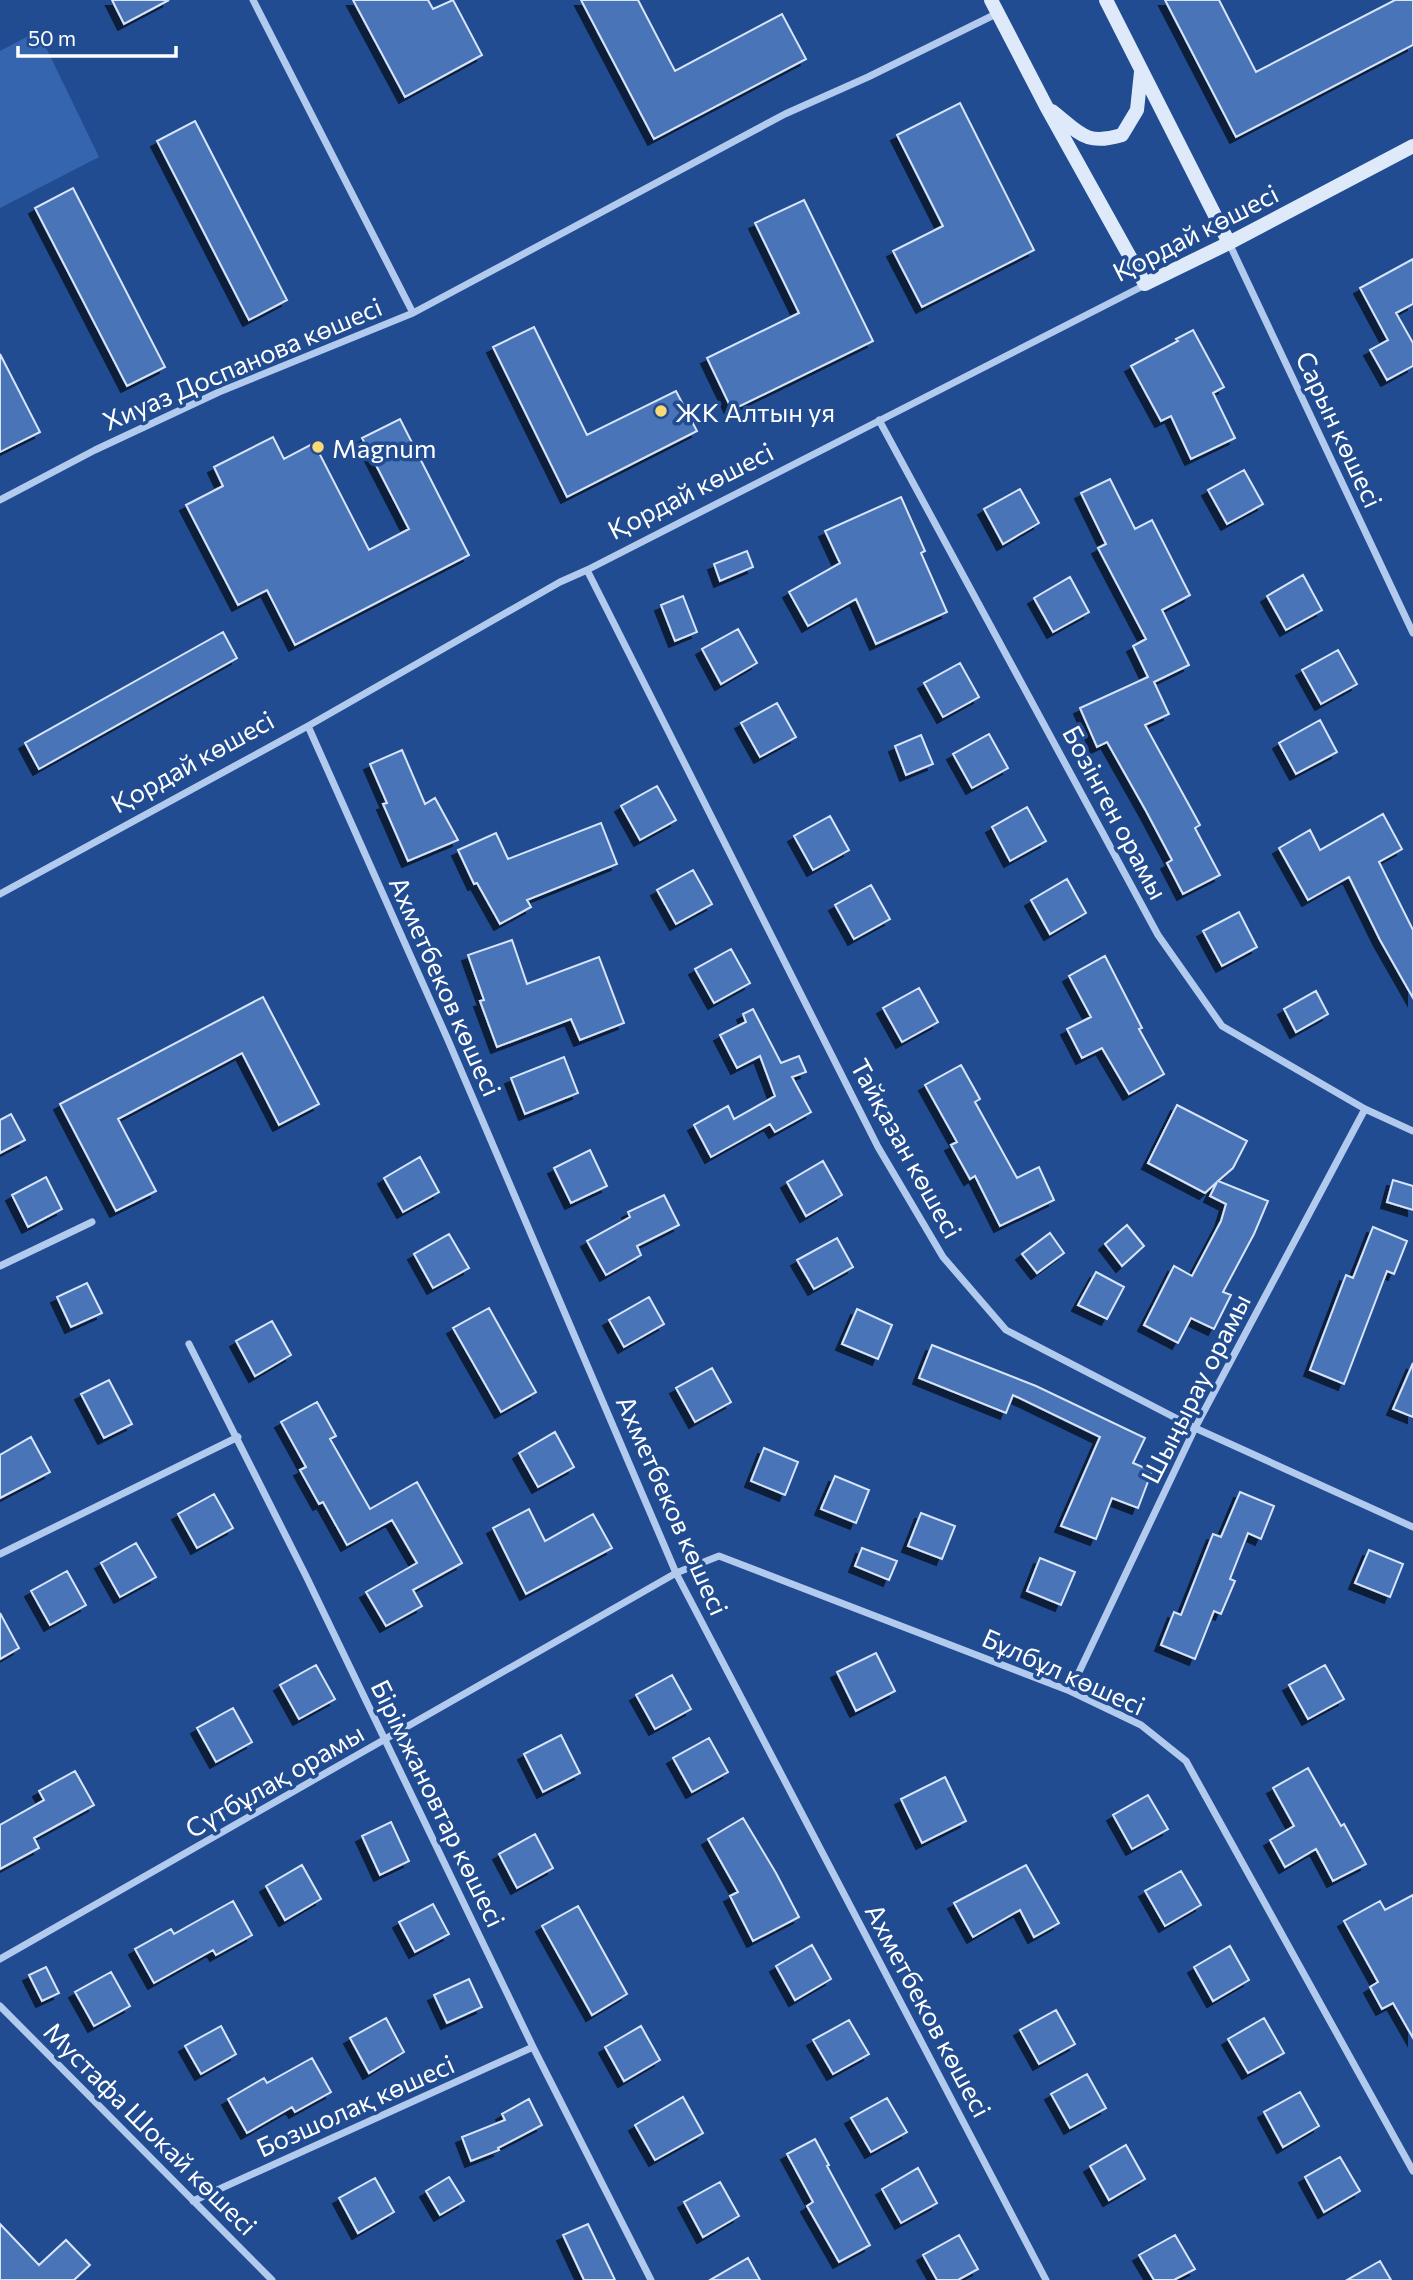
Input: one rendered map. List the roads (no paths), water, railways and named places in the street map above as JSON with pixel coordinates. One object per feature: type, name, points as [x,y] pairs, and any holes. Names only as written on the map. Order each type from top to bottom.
[{"type":"street","name":"Хиуаз Доспанова көшесі","points":[[0,500],[95,450],[206,398],[412,313],[253,0]]},
{"type":"street","points":[[1106,0],[1229,243]]},
{"type":"street","points":[[412,313],[785,114],[868,77],[995,6],[1046,106],[1146,284]]},
{"type":"street","points":[[1046,106],[1084,136],[1101,141],[1122,135],[1137,110],[1142,70]]},
{"type":"street","name":"Қордай көшесі","points":[[0,894],[308,726],[560,582],[1229,243],[1413,146]]},
{"type":"street","name":"Сарын көшесі","points":[[1229,243],[1413,633]]},
{"type":"street","name":"Бозінген орамы","points":[[879,420],[1158,935],[1222,1026],[1365,1110],[1413,1130]]},
{"type":"street","name":"Тайқазан көшесі","points":[[587,570],[878,1147],[943,1257],[1006,1330],[1195,1428],[1413,1527]]},
{"type":"street","name":"Ахметбеков көшесі","points":[[308,726],[448,1040],[676,1573],[1046,2280]]},
{"type":"street","name":"Шыңырау орамы","points":[[1070,1691],[1195,1428],[1365,1110]]},
{"type":"street","points":[[0,1266],[92,1222]]},
{"type":"street","name":"Бірімжановтар көшесі","points":[[190,1344],[386,1740],[533,2047],[651,2280]]},
{"type":"street","points":[[0,1554],[238,1437]]},
{"type":"street","name":"Бұлбұл көшесі","points":[[676,1573],[719,1556],[1070,1691],[1141,1725],[1186,1761],[1413,2171]]},
{"type":"street","name":"Cүтбұлақ орамы","points":[[0,1959],[676,1573]]},
{"type":"street","name":"Мустафа Шокай көшесі","points":[[0,2006],[272,2280]]},
{"type":"street","name":"Бозшолақ көшесі","points":[[194,2201],[533,2047]]},
{"type":"place","name":"ЖК Алтын уя","points":[[661,411]]},
{"type":"place","name":"Magnum","points":[[318,447]]}]
